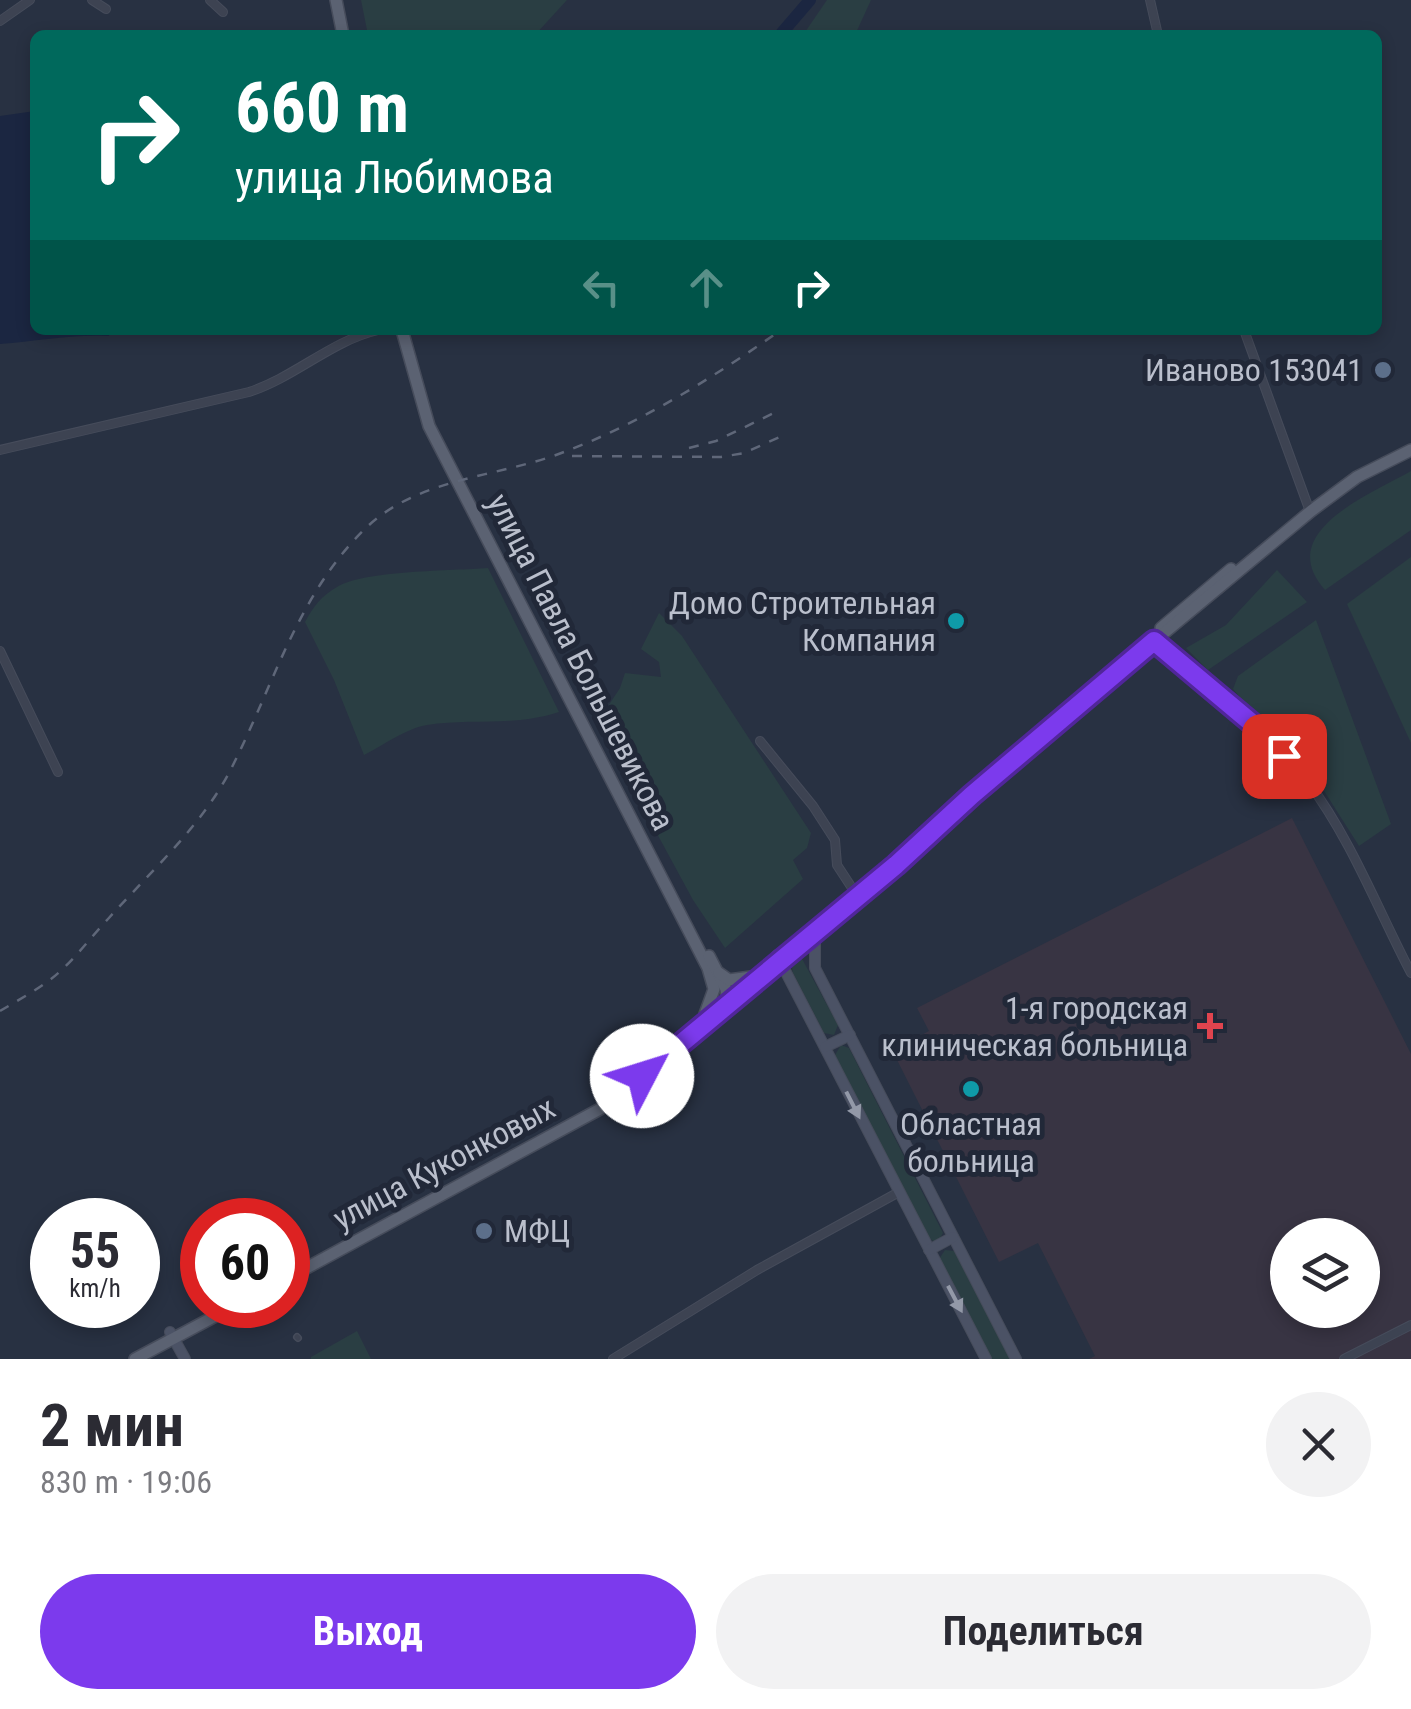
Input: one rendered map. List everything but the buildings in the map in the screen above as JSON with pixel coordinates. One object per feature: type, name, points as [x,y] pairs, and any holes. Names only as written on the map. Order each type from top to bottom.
[{"type":"main road","points":[[336,0],[345,30]]},
{"type":"main road","points":[[344,0],[347,30]]},
{"type":"main road","name":"улица Павла Большевикова","points":[[407,335],[426,396],[463,479],[726,1001]]},
{"type":"main road","name":"улица Куконковых","points":[[779,958],[896,865],[1153,640],[1208,585],[1354,474],[1411,448]]},
{"type":"main road","name":"улица Куконковых","points":[[310,1258],[578,1115],[705,1014],[754,981],[854,891],[1153,640]]},
{"type":"main road","points":[[815,932],[816,968],[1016,1359]]},
{"type":"main road","points":[[779,958],[986,1359]]},
{"type":"main road","points":[[712,968],[729,980],[754,981],[776,974],[791,979]]},
{"type":"main road","points":[[705,1014],[714,989],[712,968]]},
{"type":"main road","name":"улица Куконковых","points":[[310,1266],[582,1121],[625,1090],[726,1001]]},
{"type":"main road","points":[[824,1047],[850,1036]]},
{"type":"main road","points":[[929,1250],[953,1237]]},
{"type":"main road","points":[[121,1359],[184,1328]]},
{"type":"main road","points":[[172,1335],[187,1328]]},
{"type":"main road","points":[[172,1335],[185,1359]]},
{"type":"main road","points":[[139,1358],[156,1344]]},
{"type":"street","points":[[0,20],[30,0]]},
{"type":"street","points":[[92,0],[106,9]]},
{"type":"street","points":[[210,0],[223,12]]},
{"type":"street","points":[[1150,0],[1157,30]]},
{"type":"street","points":[[0,450],[249,392],[281,380],[347,340],[362,335]]},
{"type":"street","points":[[1246,335],[1309,508]]},
{"type":"street","points":[[1153,640],[1260,730],[1308,782],[1411,973]]},
{"type":"street","points":[[0,651],[58,772]]},
{"type":"street","points":[[760,740],[835,840],[837,865],[854,891]]},
{"type":"street","points":[[614,1359],[757,1270],[898,1192]]},
{"type":"street","points":[[1344,1359],[1411,1325]]},
{"type":"shaded area","points":[[1292,818],[1411,1054],[1411,1359],[1089,1359],[1095,1356],[1038,1243],[999,1262],[892,1050],[929,1031],[917,1008]]},
{"type":"green space","points":[[361,0],[567,0],[540,30],[367,30]]},
{"type":"green space","points":[[827,0],[871,0],[857,30],[806,30]]},
{"type":"green space","points":[[1411,471],[1411,530],[1325,590],[1312,569],[1311,550],[1319,533],[1352,503]]},
{"type":"green space","points":[[1411,557],[1411,743],[1347,604]]},
{"type":"green space","points":[[488,568],[559,712],[525,719],[427,725],[403,733],[364,755],[305,622],[311,611],[326,594],[350,581],[387,574]]},
{"type":"green space","points":[[1277,570],[1307,602],[1208,670],[1186,648],[1226,625]]},
{"type":"green space","points":[[659,613],[682,636],[811,833],[807,848],[793,860],[803,879],[725,948],[693,900],[597,723],[625,673],[661,677],[659,662],[641,649]]},
{"type":"green space","points":[[1316,620],[1391,824],[1359,846],[1312,772],[1280,745],[1233,689],[1238,676]]},
{"type":"green space","points":[[801,957],[838,1025],[834,1035],[824,1033],[793,973],[791,963]]},
{"type":"green space","points":[[841,1045],[849,1048],[943,1233],[937,1243],[928,1238],[835,1055]]},
{"type":"green space","points":[[945,1250],[954,1251],[1010,1359],[991,1359],[939,1259]]},
{"type":"green space","points":[[357,1331],[371,1359],[311,1359],[311,1357]]},
{"type":"water","points":[[30,112],[30,335],[109,336],[0,344],[0,116]]},
{"type":"waterway","points":[[784,30],[810,0]]},
{"type":"railway","points":[[0,1011],[66,966],[206,808],[232,767],[306,609],[344,552],[368,526],[412,497],[564,452],[621,427],[703,382],[774,335]]},
{"type":"railway","points":[[689,448],[716,441],[776,412]]},
{"type":"railway","points":[[572,456],[721,457],[744,453],[782,436]]},
{"type":"place","name":"Иваново 153041","points":[[1383,370]]},
{"type":"place","name":"Домо Строительная Компания","points":[[956,621]]},
{"type":"place","name":"1-я городская клиническая больница","points":[[1210,1026]]},
{"type":"place","name":"Областная больница","points":[[971,1089]]},
{"type":"place","name":"МФЦ","points":[[484,1231]]},
{"type":"route","points":[[642,1076],[896,865],[919,841],[1154,641],[1260,730],[1284,756]]}]
